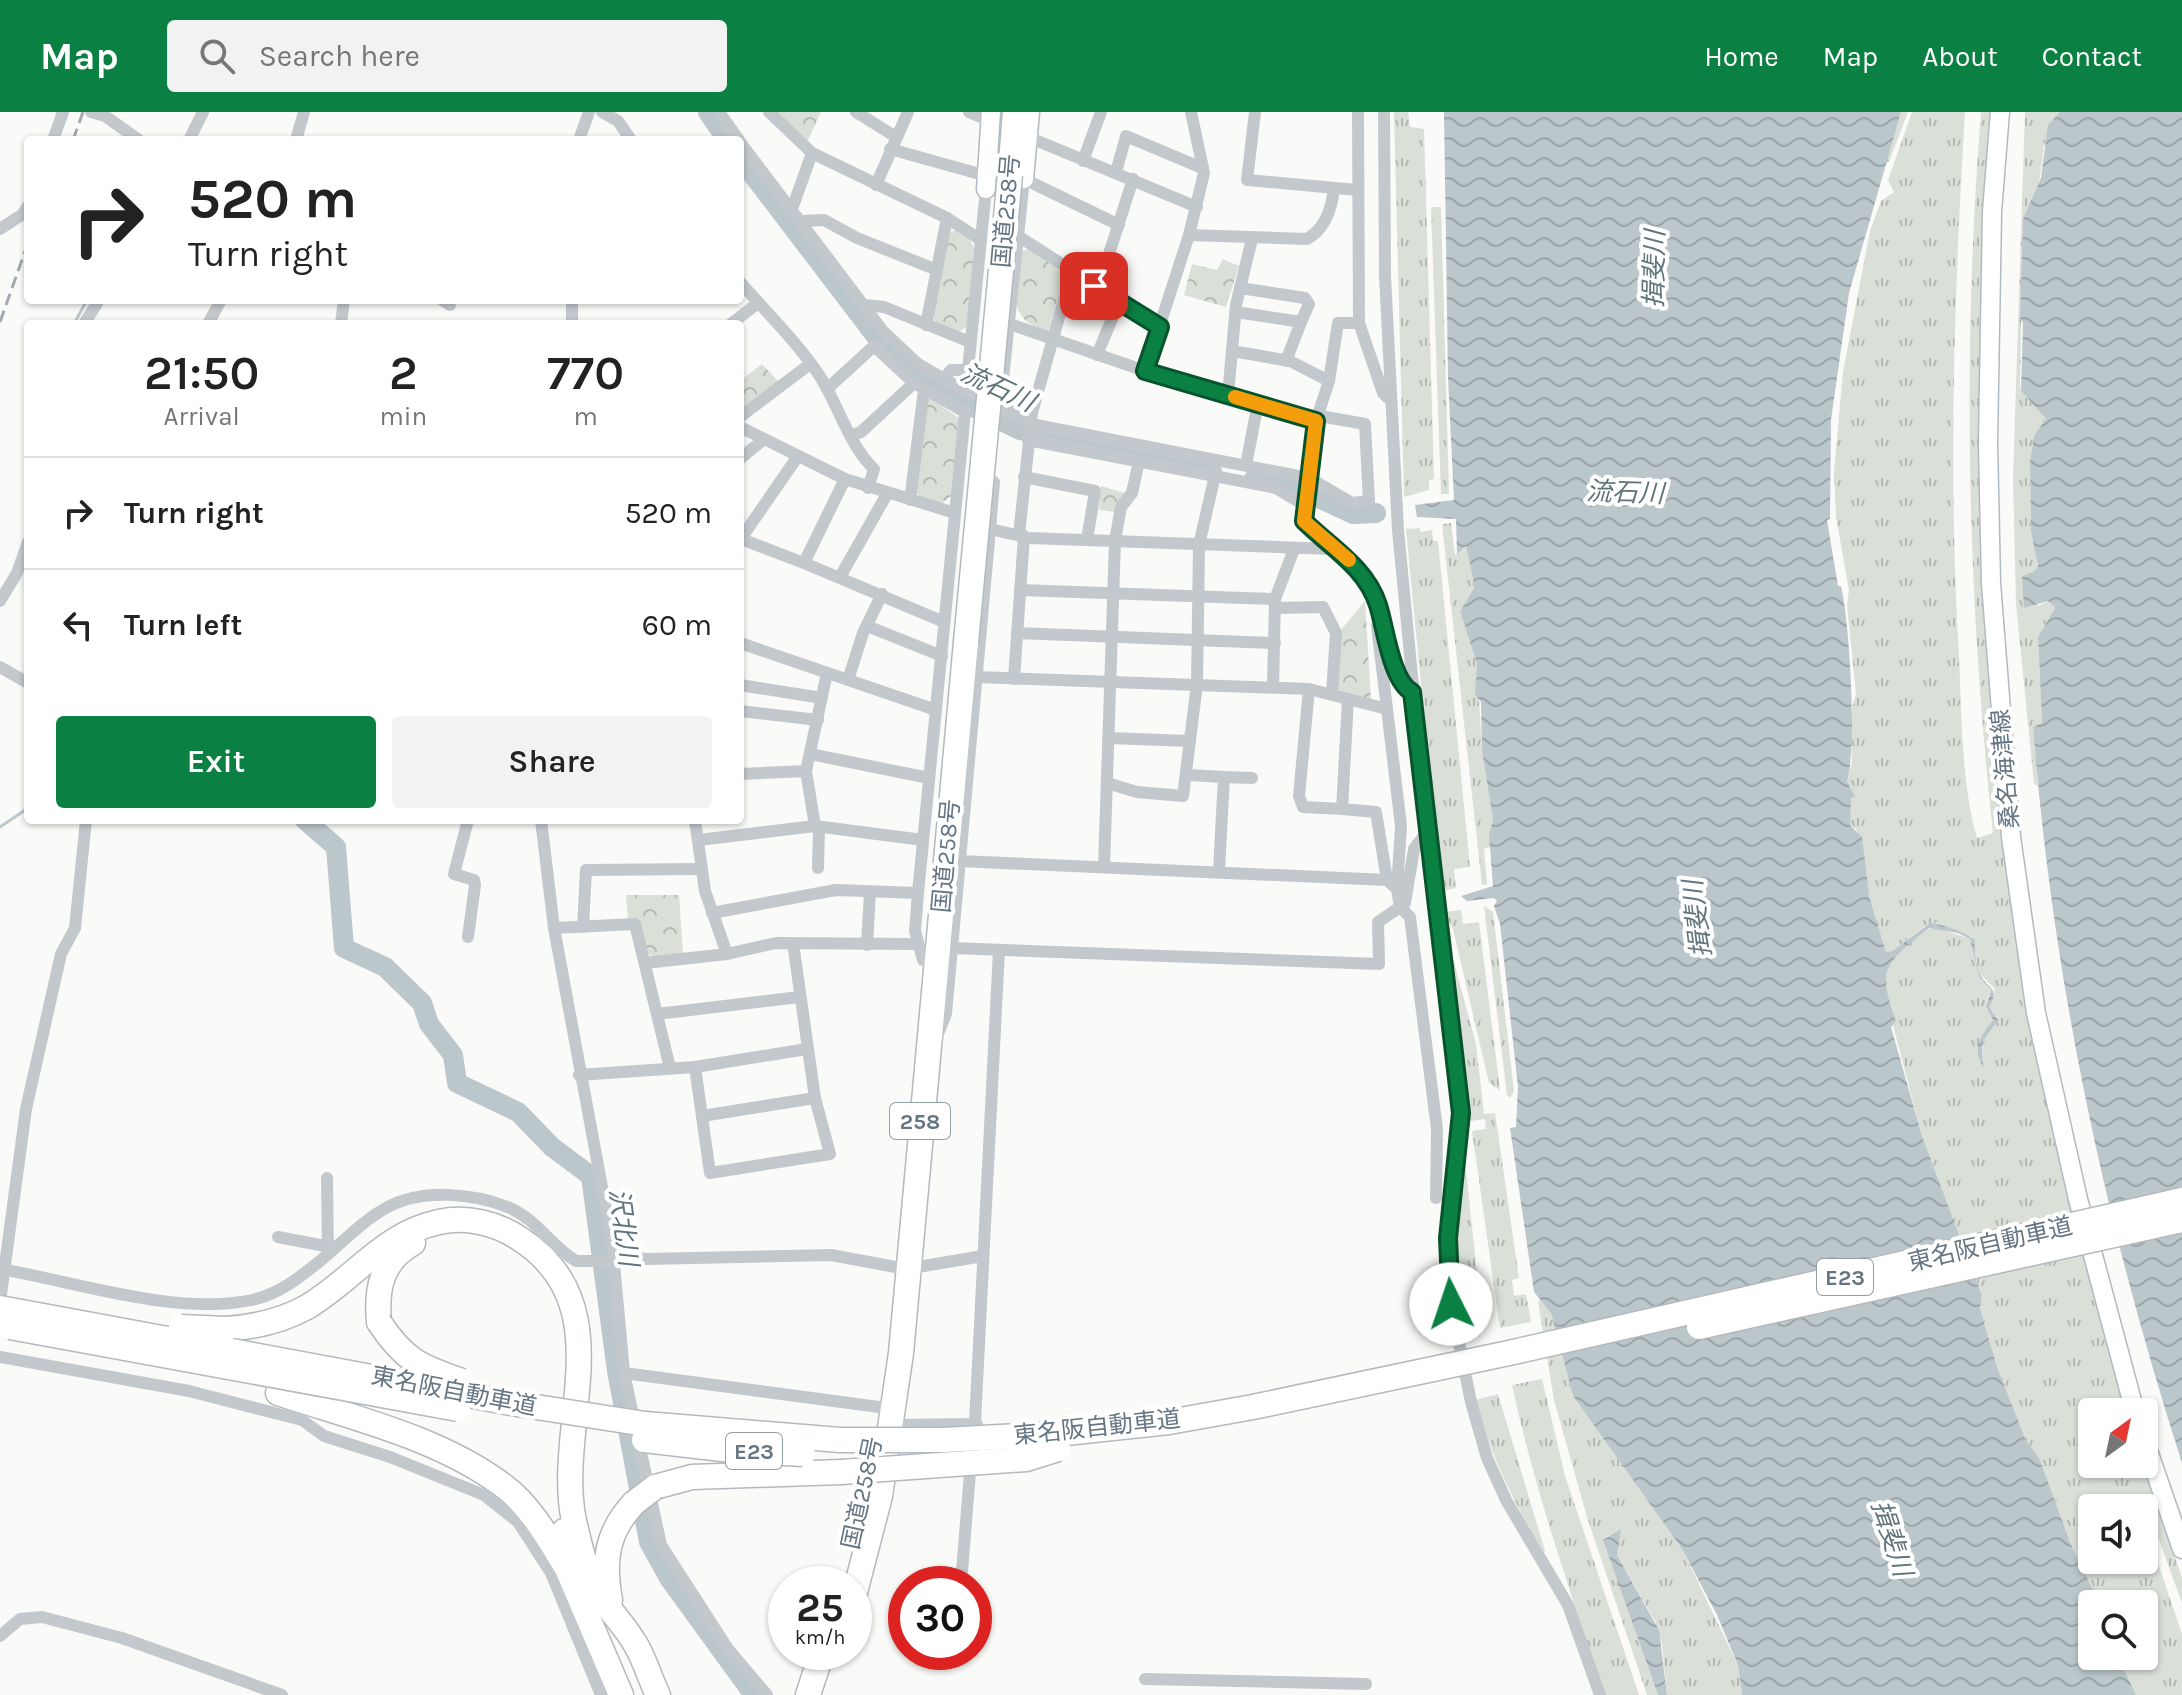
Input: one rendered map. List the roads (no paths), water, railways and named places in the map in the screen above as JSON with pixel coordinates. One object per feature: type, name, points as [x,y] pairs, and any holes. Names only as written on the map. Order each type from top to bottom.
[{"type":"highway","name":"国道258号","points":[[847,1566],[901,1353],[902,1268],[920,952],[1001,179],[1015,112]]},
{"type":"highway","name":"国道258号","points":[[995,115],[1001,179]]},
{"type":"highway","name":"国道258号","points":[[902,1268],[931,1048],[951,640]]},
{"type":"highway","name":"東名阪自動車道","points":[[0,1308],[517,1404],[699,1429],[840,1440],[944,1440],[1056,1434],[1169,1422],[1462,1363],[2182,1200]]},
{"type":"highway","name":"東名阪自動車道","points":[[0,1326],[514,1419],[703,1447],[838,1455],[1058,1449],[1171,1437],[1342,1406],[2182,1220]]},
{"type":"highway","points":[[0,1302],[203,1330],[226,1329],[269,1323],[309,1306],[386,1245],[410,1230],[426,1225],[443,1221],[485,1223],[526,1242],[560,1279],[575,1316],[579,1370],[570,1478],[573,1516],[591,1581],[636,1645],[658,1695]]},
{"type":"highway","points":[[568,1571],[559,1500],[558,1461],[566,1395],[566,1339],[562,1315],[546,1281],[522,1255],[502,1243],[459,1233],[409,1245],[382,1275],[376,1292],[379,1322],[397,1350],[447,1376],[487,1389],[676,1421],[699,1429]]},
{"type":"highway","points":[[0,1326],[26,1338],[278,1393],[400,1434],[467,1464],[506,1488],[527,1510],[568,1571],[621,1695]]},
{"type":"highway","name":"国道258号","points":[[862,1566],[880,1496],[885,1416]]},
{"type":"highway","points":[[611,1610],[605,1554],[616,1526],[634,1503],[655,1487],[692,1477],[841,1472],[1026,1459],[1058,1449]]},
{"type":"highway","points":[[808,1695],[816,1670]]},
{"type":"highway","points":[[825,1695],[833,1670]]},
{"type":"main road","points":[[1001,179],[1028,137],[1030,112]]},
{"type":"main road","name":"桑名海津線","points":[[2000,112],[1992,212],[1988,443],[1991,583],[2011,837],[2039,1029],[2078,1199],[2131,1398]]},
{"type":"main road","points":[[2157,1478],[2182,1549]]},
{"type":"street","points":[[54,136],[63,112]]},
{"type":"street","points":[[91,112],[105,116],[133,136]]},
{"type":"street","points":[[191,136],[203,112]]},
{"type":"street","points":[[297,136],[304,112]]},
{"type":"street","points":[[580,136],[589,112]]},
{"type":"street","points":[[602,112],[618,121],[628,136]]},
{"type":"street","points":[[719,112],[736,136]]},
{"type":"street","points":[[769,112],[812,153],[947,218],[981,240]]},
{"type":"street","points":[[856,112],[893,143],[1001,179],[1119,225]]},
{"type":"street","points":[[876,185],[908,112]]},
{"type":"street","points":[[969,112],[995,115]]},
{"type":"street","points":[[1083,161],[1101,112]]},
{"type":"street","points":[[1145,371],[1197,207],[1202,168],[1191,112]]},
{"type":"street","points":[[1255,112],[1247,180],[1357,190]]},
{"type":"street","points":[[1358,112],[1359,323],[1383,393],[1390,399]]},
{"type":"street","points":[[1384,112],[1390,399],[1412,692],[1461,1113],[1448,1238],[1451,1304],[1457,1341],[1487,1458],[1506,1500],[1568,1605],[1600,1695]]},
{"type":"street","points":[[1116,172],[1126,136],[1202,168]]},
{"type":"street","points":[[1028,137],[1197,207]]},
{"type":"street","points":[[744,147],[905,354],[972,395]]},
{"type":"street","points":[[792,209],[812,153]]},
{"type":"street","points":[[1001,179],[1018,236],[1003,379],[1028,430]]},
{"type":"street","points":[[943,380],[951,370],[968,370],[981,240],[1001,179]]},
{"type":"street","points":[[1094,286],[1102,276],[1133,179]]},
{"type":"street","points":[[1189,235],[1300,241],[1313,236],[1332,206],[1334,188]]},
{"type":"street","points":[[0,229],[24,212]]},
{"type":"street","points":[[803,221],[810,218],[824,220],[857,238],[937,270]]},
{"type":"street","points":[[926,325],[947,218]]},
{"type":"street","points":[[1018,236],[1160,327]]},
{"type":"street","points":[[1228,395],[1236,312],[1252,239]]},
{"type":"street","points":[[1014,679],[1028,430],[1072,271]]},
{"type":"street","points":[[744,287],[810,364],[827,389],[852,435],[857,453],[874,469],[868,488]]},
{"type":"street","points":[[1240,288],[1305,298],[1309,304],[1286,361]]},
{"type":"street","points":[[1097,355],[1119,302]]},
{"type":"street","points":[[736,320],[758,303]]},
{"type":"street","points":[[864,305],[884,307],[970,342]]},
{"type":"street","points":[[1236,312],[1301,322]]},
{"type":"street","points":[[1273,687],[1275,604],[1304,521],[1318,418],[1329,381],[1338,323],[1359,323]]},
{"type":"street","points":[[997,408],[1028,430],[1139,461],[1216,468],[1246,465],[1309,480],[1352,503],[1369,501],[1365,424],[1318,418],[1228,395],[1145,371],[1010,324]]},
{"type":"street","points":[[645,963],[793,943],[867,945],[920,952],[918,893],[936,710],[951,640],[955,513],[965,412],[919,386],[874,346],[827,389]]},
{"type":"street","points":[[1232,351],[1286,361],[1329,381]]},
{"type":"street","points":[[744,414],[810,364]]},
{"type":"street","points":[[852,435],[861,432],[919,386]]},
{"type":"street","points":[[910,500],[919,386]]},
{"type":"street","points":[[1246,465],[1258,403]]},
{"type":"street","points":[[744,429],[845,479],[955,513]]},
{"type":"street","points":[[1028,430],[1216,468],[1306,501]]},
{"type":"street","points":[[744,456],[764,439]]},
{"type":"street","points":[[744,536],[798,456]]},
{"type":"street","points":[[1104,867],[1115,541],[1121,507],[1132,493],[1139,461]]},
{"type":"street","points":[[1188,775],[1196,688],[1199,545],[1216,468]]},
{"type":"street","points":[[1024,477],[1095,491],[1087,540]]},
{"type":"street","points":[[804,563],[845,479]]},
{"type":"street","points":[[931,1048],[946,1014],[994,482]]},
{"type":"street","points":[[840,577],[887,494]]},
{"type":"street","points":[[1304,521],[1365,578],[1375,596],[1392,661],[1406,689],[1412,692]]},
{"type":"street","points":[[990,529],[1021,536],[1087,540],[1332,549]]},
{"type":"street","points":[[744,541],[882,594],[951,640]]},
{"type":"street","points":[[0,601],[17,573],[24,553]]},
{"type":"street","points":[[1020,590],[1199,597],[1323,607],[1336,633],[1332,694]]},
{"type":"street","points":[[848,680],[882,594]]},
{"type":"street","points":[[1375,596],[1401,826],[1397,889],[1400,907],[1410,917],[1437,1129],[1436,1198]]},
{"type":"street","points":[[867,626],[951,640]]},
{"type":"street","points":[[1017,633],[1275,643]]},
{"type":"street","points":[[744,644],[936,710]]},
{"type":"street","points":[[0,667],[24,681]]},
{"type":"street","points":[[818,868],[817,826],[806,771],[827,673]]},
{"type":"street","points":[[977,677],[1196,688],[1309,689],[1387,709]]},
{"type":"street","points":[[744,686],[822,698]]},
{"type":"street","points":[[1309,689],[1299,796],[1303,807],[1376,812],[1387,880]]},
{"type":"street","points":[[1342,809],[1348,699]]},
{"type":"street","points":[[744,711],[818,720]]},
{"type":"street","points":[[1108,738],[1190,741]]},
{"type":"street","points":[[810,754],[929,778]]},
{"type":"street","points":[[744,774],[806,771]]},
{"type":"street","points":[[1107,783],[1137,792],[1183,796],[1184,774],[1252,778]]},
{"type":"street","points":[[1219,870],[1224,777]]},
{"type":"street","points":[[0,1302],[2,1269],[26,1109],[61,954],[75,928],[86,824]]},
{"type":"street","points":[[468,937],[474,880],[454,874],[469,824]]},
{"type":"street","points":[[541,824],[554,928],[612,1241],[607,1261],[624,1373],[661,1545],[728,1649],[767,1695]]},
{"type":"street","points":[[692,824],[699,840],[712,913],[727,954]]},
{"type":"street","points":[[699,840],[817,826],[923,840]]},
{"type":"street","points":[[952,948],[1379,964],[1378,922],[1405,903],[1414,849],[1427,832]]},
{"type":"street","points":[[959,861],[1219,870],[1387,880],[1397,889]]},
{"type":"street","points":[[583,927],[586,870],[702,869]]},
{"type":"street","points":[[712,913],[836,890],[918,893]]},
{"type":"street","points":[[867,945],[870,892]]},
{"type":"street","points":[[554,928],[635,924],[670,1068]]},
{"type":"street","points":[[695,1067],[710,1173],[830,1154],[815,1098],[793,943]]},
{"type":"street","points":[[963,1566],[977,1424],[999,950]]},
{"type":"street","points":[[657,1014],[799,997]]},
{"type":"street","points":[[579,1075],[695,1067],[807,1049]]},
{"type":"street","points":[[702,1116],[815,1098]]},
{"type":"street","points":[[327,1178],[327,1250]]},
{"type":"street","points":[[2,1269],[139,1296],[205,1303],[244,1301],[276,1292],[327,1250],[388,1207],[408,1200],[451,1195],[468,1196],[510,1208],[536,1224],[571,1258],[607,1261]]},
{"type":"street","points":[[278,1237],[327,1250]]},
{"type":"street","points":[[612,1241],[632,1257],[645,1259],[831,1255],[902,1268],[983,1256]]},
{"type":"street","points":[[189,1391],[205,1303]]},
{"type":"street","points":[[0,1357],[189,1391],[302,1420],[324,1436],[465,1486],[500,1506],[529,1537],[551,1573],[601,1695]]},
{"type":"street","points":[[624,1373],[885,1416],[977,1424]]},
{"type":"street","points":[[0,1636],[20,1619],[42,1617],[122,1638],[282,1695]]},
{"type":"street","points":[[1145,1679],[1366,1684]]},
{"type":"water","name":"揖斐川","points":[[1444,112],[1901,112],[1849,293],[1831,420],[1830,519],[1827,520],[1844,604],[1849,656],[1852,742],[1847,782],[1855,796],[1851,798],[1850,825],[1862,837],[1869,896],[1886,952],[1892,951],[1930,923],[1953,929],[1975,940],[1979,971],[1993,992],[1989,1007],[1998,1020],[1983,1046],[1984,1068],[1978,1049],[1981,1037],[1993,1020],[1986,1006],[1991,990],[1979,977],[1970,939],[1958,933],[1929,928],[1894,959],[1886,977],[1896,1021],[1891,1027],[1922,1136],[1982,1295],[1980,1308],[1997,1367],[2025,1438],[2040,1460],[2078,1559],[2078,1574],[2085,1574],[2093,1590],[2078,1590],[2078,1670],[2124,1670],[2136,1695],[1742,1695],[1738,1665],[1717,1615],[1682,1549],[1573,1396],[1551,1313],[1534,1292],[1510,1128],[1516,1127],[1518,1087],[1500,924],[1494,906],[1497,901],[1494,898],[1467,901],[1461,896],[1493,886],[1489,835],[1493,820],[1482,751],[1481,702],[1475,695],[1477,664],[1460,611],[1475,586],[1466,546],[1457,554],[1456,519],[1417,517],[1415,505],[1454,500],[1448,377]]},
{"type":"water","points":[[2060,112],[2182,112],[2182,1463],[2129,1281],[2086,1099],[2054,915],[2033,727],[2042,723],[2038,637],[2055,608],[2048,601],[2024,608],[2022,576],[2035,571],[2038,566],[2031,531],[2030,462],[2034,435],[2046,419],[2021,391],[2023,219],[2041,178],[2048,125]]},
{"type":"water","points":[[1621,1529],[1617,1555],[1659,1630],[1667,1695],[1658,1695],[1603,1540]]},
{"type":"waterway","name":"流石川","points":[[708,112],[724,136]]},
{"type":"waterway","name":"流石川","points":[[744,163],[875,335],[906,366],[955,398],[1020,430],[1207,469]]},
{"type":"waterway","points":[[76,320],[85,304]]},
{"type":"waterway","name":"流石川","points":[[1254,479],[1289,484],[1353,514],[1376,513]]},
{"type":"waterway","points":[[0,827],[24,811]]},
{"type":"waterway","name":"沢北川","points":[[310,824],[336,847],[344,948],[385,967],[422,1003],[429,1024],[453,1055],[457,1083],[518,1112],[552,1147],[591,1176],[617,1371],[649,1542],[669,1578],[754,1695]]},
{"type":"railway","points":[[74,136],[83,112]]},
{"type":"railway","points":[[0,322],[24,254]]}]
